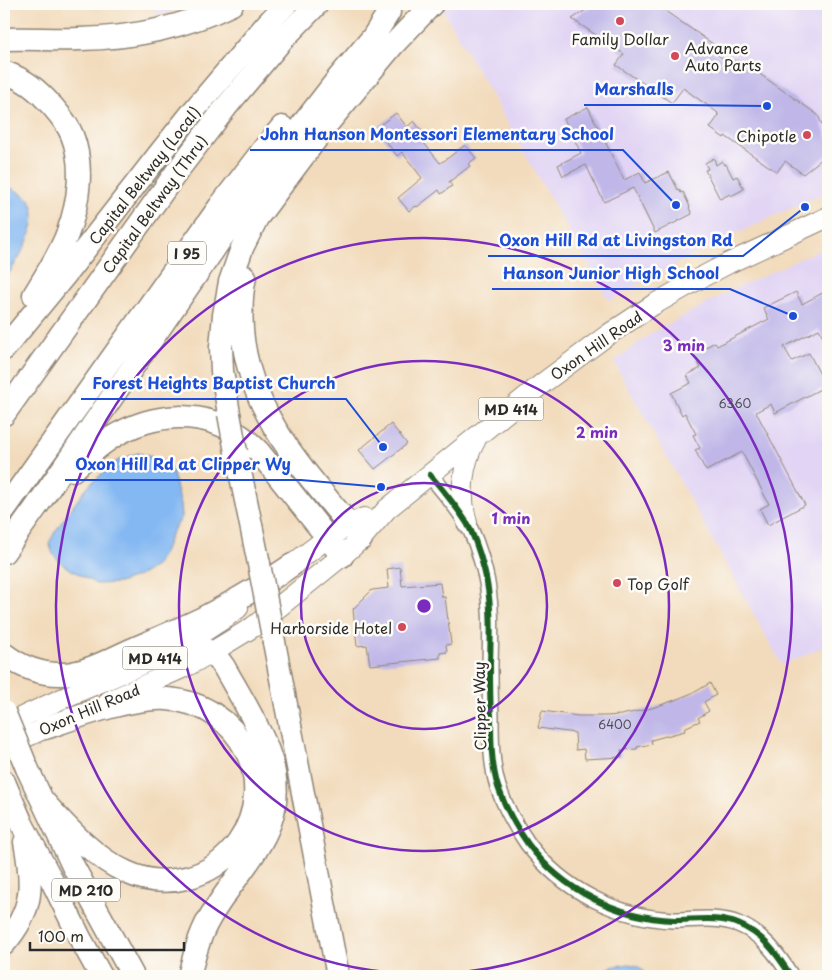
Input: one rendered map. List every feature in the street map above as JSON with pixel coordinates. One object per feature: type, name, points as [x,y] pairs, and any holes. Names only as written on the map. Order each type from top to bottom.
[{"type":"highway","points":[[4,39],[90,39],[132,35],[172,26],[232,4]]},
{"type":"highway","name":"Capital Beltway (Local)","points":[[4,348],[65,275],[189,117],[286,4]]},
{"type":"highway","name":"Capital Beltway (Thru)","points":[[4,414],[178,170],[220,115],[282,40],[317,4]]},
{"type":"highway","points":[[338,976],[236,452],[222,371],[221,346],[230,282],[242,248],[257,218],[346,101],[381,59],[432,4]]},
{"type":"highway","name":"I 95","points":[[4,552],[278,156],[373,37],[393,8]]},
{"type":"highway","name":"I 95","points":[[4,510],[220,206],[266,146],[355,45],[393,8]]},
{"type":"highway","points":[[4,72],[28,83],[58,113],[71,134],[77,153],[79,176],[77,205],[68,233],[4,348]]},
{"type":"highway","points":[[292,171],[263,223],[251,253],[243,284],[241,316],[243,344],[256,394],[275,430],[295,460],[355,532]]},
{"type":"highway","points":[[36,506],[91,452],[111,438],[134,426],[154,420],[175,416],[196,418],[217,423],[245,439],[259,452],[342,556]]},
{"type":"highway","points":[[4,654],[25,667],[47,673],[65,674],[90,668],[200,619],[258,587],[292,565]]},
{"type":"highway","points":[[170,652],[191,648],[204,648],[212,652],[224,667],[258,729],[268,752],[276,789],[274,810],[267,832],[207,921],[188,976]]},
{"type":"highway","points":[[43,801],[82,841],[104,860],[127,873],[148,880],[174,881],[196,876],[215,867],[232,852],[245,833],[252,814],[256,793],[254,770],[248,752],[236,734],[224,720],[208,710],[185,702],[166,699],[143,701],[103,710],[46,728]]},
{"type":"highway","name":"MD 210","points":[[4,712],[27,768],[73,866],[133,976]]},
{"type":"highway","name":"MD 210","points":[[4,782],[22,824],[101,976]]},
{"type":"highway","points":[[4,944],[17,928],[25,913],[29,897],[30,880],[22,824]]},
{"type":"main road","name":"Oxon Hill Road","points":[[4,726],[44,706],[170,652],[207,630],[231,614],[328,538],[355,532],[387,509],[585,351],[653,305],[729,263],[828,217]]},
{"type":"main road","points":[[467,523],[462,498],[464,477],[469,454],[478,435]]},
{"type":"main road","name":"Oxon Hill Road","points":[[4,747],[178,671],[212,652],[273,612],[342,556],[355,532]]},
{"type":"street","name":"Clipper Way","points":[[430,474],[467,523],[485,570],[491,629],[491,732],[494,765],[498,787],[510,815],[529,845],[542,861],[574,889],[608,906],[630,914],[656,919],[722,920],[738,924],[765,941],[791,976]]},
{"type":"shaded area","points":[[149,4],[192,4],[158,15]]},
{"type":"shaded area","points":[[450,4],[828,4],[828,191],[737,233],[609,301],[443,10]]},
{"type":"shaded area","points":[[828,246],[828,645],[782,665],[614,362],[650,334],[732,290]]},
{"type":"water","points":[[4,187],[13,189],[27,197],[34,211],[34,221],[26,243],[4,281]]},
{"type":"water","points":[[138,453],[162,460],[172,470],[181,504],[182,517],[171,534],[164,553],[154,567],[139,576],[119,583],[96,584],[63,565],[53,554],[49,543],[56,530],[87,487],[117,461]]},
{"type":"water","points":[[629,964],[639,967],[646,976],[598,976],[608,968]]},
{"type":"building","points":[[595,4],[644,4],[651,9],[655,4],[713,44],[709,49],[731,64],[734,60],[737,62],[737,60],[818,115],[828,140],[828,154],[803,174],[785,161],[777,172],[725,136],[724,138],[710,128],[719,115],[718,113],[683,88],[672,103],[616,65],[624,54],[572,19]]},
{"type":"building","points":[[588,107],[624,180],[640,172],[645,183],[669,172],[678,190],[681,193],[683,192],[692,214],[655,233],[633,188],[604,202],[586,165],[563,176],[558,165],[581,153],[564,119]]},
{"type":"building","points":[[396,113],[407,127],[414,121],[424,134],[420,138],[440,163],[465,145],[476,158],[468,164],[470,166],[449,182],[452,186],[441,194],[439,190],[409,211],[398,198],[422,178],[402,152],[397,156],[376,128]]},
{"type":"building","points":[[714,158],[716,165],[722,161],[724,165],[726,164],[733,178],[737,176],[744,189],[720,199],[705,170],[708,169],[705,163]]},
{"type":"building","points":[[828,290],[828,346],[819,329],[784,347],[792,361],[809,353],[826,386],[775,413],[771,404],[756,412],[805,505],[768,525],[760,509],[769,504],[742,452],[706,471],[695,450],[700,448],[693,435],[696,434],[685,413],[682,415],[671,393],[691,383],[687,375],[701,368],[693,354],[715,342],[717,346],[769,319],[763,308],[796,292],[802,304]]},
{"type":"building","points":[[391,424],[407,444],[375,469],[359,450]]},
{"type":"building","name":"Harborside Hotel","points":[[400,567],[402,586],[440,583],[442,597],[445,597],[451,644],[446,645],[447,652],[440,653],[440,658],[370,665],[367,645],[357,646],[353,609],[372,590],[389,588],[387,569]]},
{"type":"building","points":[[710,683],[716,695],[704,702],[709,711],[698,718],[700,721],[684,728],[685,731],[651,740],[652,744],[637,747],[637,749],[621,750],[622,757],[585,759],[584,749],[576,750],[575,733],[538,728],[542,711],[578,716],[621,715],[652,708],[675,700],[697,691]]},
{"type":"cycle path","points":[[430,475],[467,523],[475,540],[487,580],[490,616],[491,734],[494,770],[504,802],[528,844],[557,875],[574,888],[612,907],[632,914],[653,918],[723,920],[747,928],[769,946],[791,976]]},
{"type":"place","name":"Family Dollar","points":[[620,21]]},
{"type":"place","name":"Advance Auto Parts","points":[[675,56]]},
{"type":"place","name":"Marshalls","points":[[767,106]]},
{"type":"place","name":"Chipotle","points":[[807,135]]},
{"type":"place","name":"John Hanson Montessori Elementary School","points":[[676,205]]},
{"type":"place","name":"Oxon Hill Rd at Livingston Rd","points":[[805,207]]},
{"type":"place","name":"Hanson Junior High School","points":[[793,316]]},
{"type":"place","name":"Forest Heights Baptist Church","points":[[383,447]]},
{"type":"place","name":"Oxon Hill Rd at Clipper Wy","points":[[381,487]]},
{"type":"place","name":"Top Golf","points":[[617,583]]},
{"type":"place","name":"Harborside Hotel","points":[[402,627]]}]
